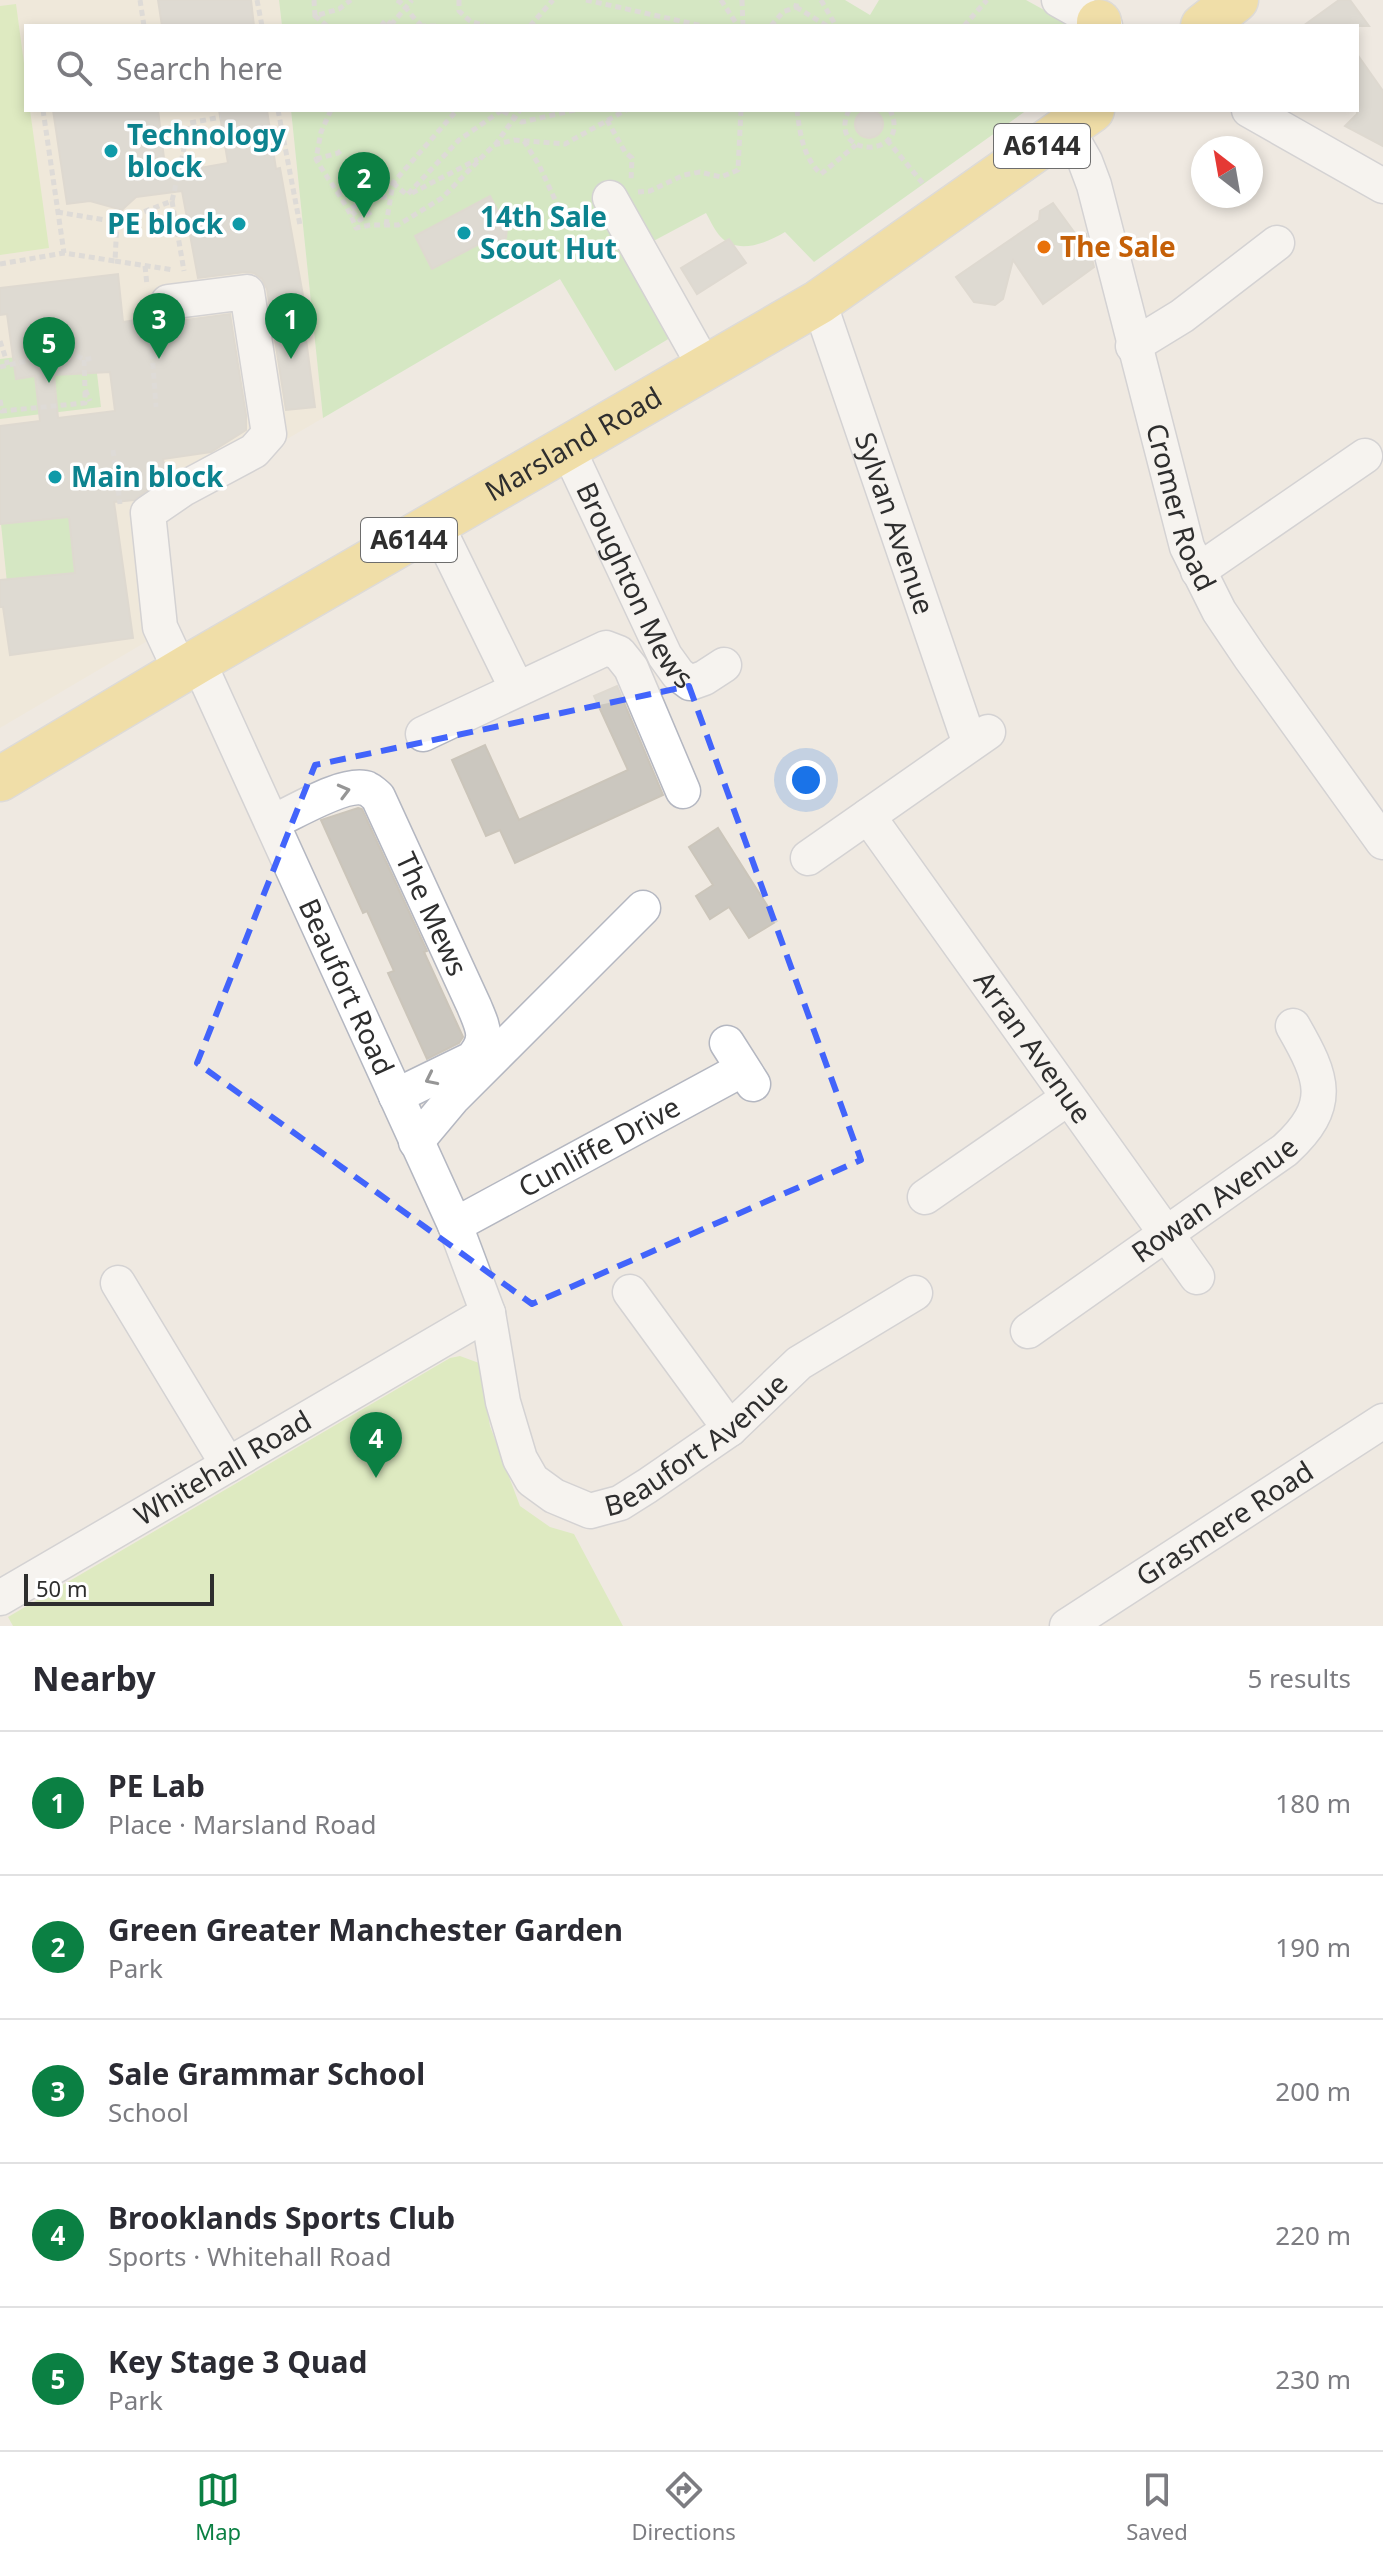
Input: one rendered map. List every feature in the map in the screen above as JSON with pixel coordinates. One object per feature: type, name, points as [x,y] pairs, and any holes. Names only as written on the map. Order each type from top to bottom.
[{"type":"main road","points":[[1206,24],[1237,0]]},
{"type":"main road","points":[[1231,24],[1237,0]]},
{"type":"main road","name":"Marsland Road","points":[[0,779],[819,302],[1084,116]]},
{"type":"street","points":[[1059,0],[1099,24]]},
{"type":"street","points":[[1253,112],[1383,186]]},
{"type":"street","name":"Cromer Road","points":[[1084,116],[1085,161],[1094,185],[1187,547],[1219,611],[1383,842]]},
{"type":"street","points":[[610,198],[706,369]]},
{"type":"street","points":[[1133,346],[1182,316],[1277,243]]},
{"type":"street","name":"Beaufort Road","points":[[155,304],[247,292],[269,434],[254,451],[183,489],[148,513],[160,627],[190,666],[273,822],[455,1225],[488,1313]]},
{"type":"street","name":"Sylvan Avenue","points":[[819,302],[979,738],[868,816]]},
{"type":"street","name":"Broughton Mews","points":[[567,447],[665,656],[678,674],[690,683],[724,665]]},
{"type":"street","points":[[1198,571],[1365,456]]},
{"type":"street","points":[[436,524],[517,689]]},
{"type":"street","points":[[423,734],[606,648],[619,653],[631,668],[683,791]]},
{"type":"street","name":"The Mews","points":[[273,822],[353,787],[368,789],[378,797],[474,1006],[485,1031],[481,1049],[472,1059],[396,1096]]},
{"type":"street","points":[[808,858],[868,816]]},
{"type":"street","name":"Arran Avenue","points":[[868,816],[1197,1277]]},
{"type":"street","points":[[416,1142],[452,1099],[643,908]]},
{"type":"street","name":"Rowan Avenue","points":[[1028,1331],[1285,1150],[1303,1133],[1320,1096],[1311,1057],[1293,1026]]},
{"type":"street","name":"Cunliffe Drive","points":[[455,1225],[741,1065]]},
{"type":"street","points":[[925,1197],[1068,1098]]},
{"type":"street","points":[[118,1283],[228,1465]]},
{"type":"street","points":[[630,1292],[730,1429]]},
{"type":"street","name":"Beaufort Avenue","points":[[488,1313],[503,1402],[520,1459],[532,1480],[554,1496],[590,1511],[620,1503],[730,1429],[799,1363],[915,1293]]},
{"type":"street","name":"Whitehall Road","points":[[2,1592],[488,1313]]},
{"type":"street","name":"Grasmere Road","points":[[1067,1626],[1383,1421]]},
{"type":"path","points":[[140,0],[144,24]]},
{"type":"path","points":[[257,0],[262,24]]},
{"type":"path","points":[[314,0],[315,16],[325,24]]},
{"type":"path","points":[[315,16],[339,9],[351,0]]},
{"type":"path","points":[[397,0],[419,24]]},
{"type":"path","points":[[393,24],[412,0]]},
{"type":"path","points":[[459,0],[459,11],[467,24]]},
{"type":"path","points":[[532,24],[553,0]]},
{"type":"path","points":[[586,0],[694,24]]},
{"type":"path","points":[[721,0],[739,24]]},
{"type":"path","points":[[740,24],[742,0]]},
{"type":"path","points":[[821,0],[835,24]]},
{"type":"path","points":[[966,24],[987,0]]},
{"type":"path","points":[[773,24],[783,12],[796,4],[824,24]]},
{"type":"path","points":[[43,112],[64,253]]},
{"type":"path","points":[[278,112],[300,225]]},
{"type":"path","points":[[330,112],[321,132],[316,159],[360,220],[371,212]]},
{"type":"path","points":[[386,225],[393,183],[455,112]]},
{"type":"path","points":[[407,195],[459,140],[500,112]]},
{"type":"path","points":[[506,112],[522,122],[566,112]]},
{"type":"path","points":[[350,209],[356,228],[398,225],[442,198],[494,145],[518,112]]},
{"type":"path","points":[[494,145],[514,140],[565,144],[622,112]]},
{"type":"path","points":[[607,120],[633,164],[633,186],[636,192],[643,194],[684,175],[700,172],[721,177],[738,170],[741,112]]},
{"type":"path","points":[[797,112],[800,140],[812,165],[821,174],[856,145]]},
{"type":"path","points":[[848,112],[846,133],[856,145],[873,148],[887,140],[894,125],[891,112]]},
{"type":"path","points":[[0,264],[64,253],[184,271],[172,201],[190,123],[221,117]]},
{"type":"path","points":[[887,140],[947,212]]},
{"type":"path","points":[[524,141],[557,204]]},
{"type":"path","points":[[316,159],[343,149]]},
{"type":"path","points":[[407,195],[481,158]]},
{"type":"path","points":[[338,193],[358,175]]},
{"type":"path","points":[[393,183],[407,195]]},
{"type":"path","points":[[350,209],[358,201],[390,197]]},
{"type":"path","points":[[57,212],[117,222],[172,201]]},
{"type":"path","points":[[115,261],[117,222]]},
{"type":"path","points":[[145,266],[155,304],[156,407]]},
{"type":"path","points":[[0,341],[8,365]]},
{"type":"path","points":[[0,367],[70,351],[84,360],[92,358]]},
{"type":"path","points":[[0,400],[2,411],[85,403],[84,360]]},
{"type":"path","points":[[85,389],[90,401]]},
{"type":"highlighted area","points":[[689,686],[861,1160],[532,1304],[197,1063],[315,765]]},
{"type":"shaded area","points":[[0,0],[279,0],[282,24],[24,24],[24,112],[291,112],[323,418],[161,513],[173,626],[0,728]]},
{"type":"green space","points":[[279,0],[845,0],[870,15],[879,0],[1026,0],[1069,24],[282,24]]},
{"type":"green space","points":[[16,4],[24,63],[24,112],[30,112],[49,248],[0,255],[0,6]]},
{"type":"green space","points":[[291,112],[1024,112],[814,262],[785,232],[752,246],[734,245],[717,233],[706,213],[646,245],[690,326],[615,371],[560,279],[323,418]]},
{"type":"green space","points":[[94,348],[101,407],[0,419],[0,359]]},
{"type":"green space","points":[[69,517],[75,573],[32,577],[8,593],[1,524]]},
{"type":"green space","points":[[460,1356],[479,1363],[490,1426],[520,1506],[550,1527],[574,1534],[623,1626],[13,1626],[8,1617],[450,1358]]},
{"type":"building","points":[[158,0],[251,0],[254,24],[162,24]]},
{"type":"building","points":[[1339,0],[1350,0],[1369,26],[1359,24],[1306,24]]},
{"type":"building","points":[[1359,57],[1383,91],[1383,146],[1345,126],[1357,114]]},
{"type":"building","points":[[53,112],[158,112],[166,174],[228,163],[219,112],[267,112],[304,301],[301,301],[315,407],[286,410],[267,289],[262,279],[254,273],[245,272],[198,278],[182,191],[136,197],[122,210],[90,201],[67,204]]},
{"type":"building","points":[[862,112],[876,112],[882,119],[882,129],[874,137],[864,137],[856,129],[856,119]]},
{"type":"building","name":"14th Sale Scout Hut","points":[[490,196],[507,229],[506,238],[485,250],[481,243],[432,269],[415,236]]},
{"type":"building","name":"The Sale","points":[[1053,203],[1077,236],[1086,234],[1094,267],[1043,304],[1013,260],[1003,299],[995,305],[974,302],[956,277],[1039,220],[1040,211]]},
{"type":"building","points":[[729,239],[746,263],[697,294],[681,268]]},
{"type":"building","name":"Main block","points":[[118,274],[123,322],[156,317],[171,322],[230,314],[246,430],[211,452],[163,459],[166,476],[134,500],[114,502],[133,638],[10,655],[3,607],[0,607],[0,580],[75,573],[69,517],[0,524],[0,426],[40,421],[35,376],[16,379],[7,314],[0,315],[0,288]],"holes":[[[110,372],[115,411],[58,418],[54,375]]]},
{"type":"building","points":[[617,686],[663,795],[515,863],[500,830],[486,836],[452,760],[485,745],[519,820],[628,770],[594,696]]},
{"type":"building","points":[[362,809],[463,1037],[459,1043],[427,1059],[388,973],[394,971],[367,911],[363,913],[321,820]]},
{"type":"building","points":[[718,828],[777,921],[749,938],[729,907],[710,919],[696,896],[713,885],[689,847]]},
{"type":"place","name":"Technology block","points":[[111,151]]},
{"type":"place","name":"Green Greater Manchester Garden","points":[[364,218]]},
{"type":"place","name":"PE block","points":[[239,224]]},
{"type":"place","name":"14th Sale Scout Hut","points":[[464,233]]},
{"type":"place","name":"The Sale","points":[[1044,247]]},
{"type":"place","name":"Sale Grammar School","points":[[159,359]]},
{"type":"place","name":"PE Lab","points":[[291,359]]},
{"type":"place","name":"Key Stage 3 Quad","points":[[49,383]]},
{"type":"place","name":"Main block","points":[[55,477]]},
{"type":"place","name":"Brooklands Sports Club","points":[[376,1478]]}]
